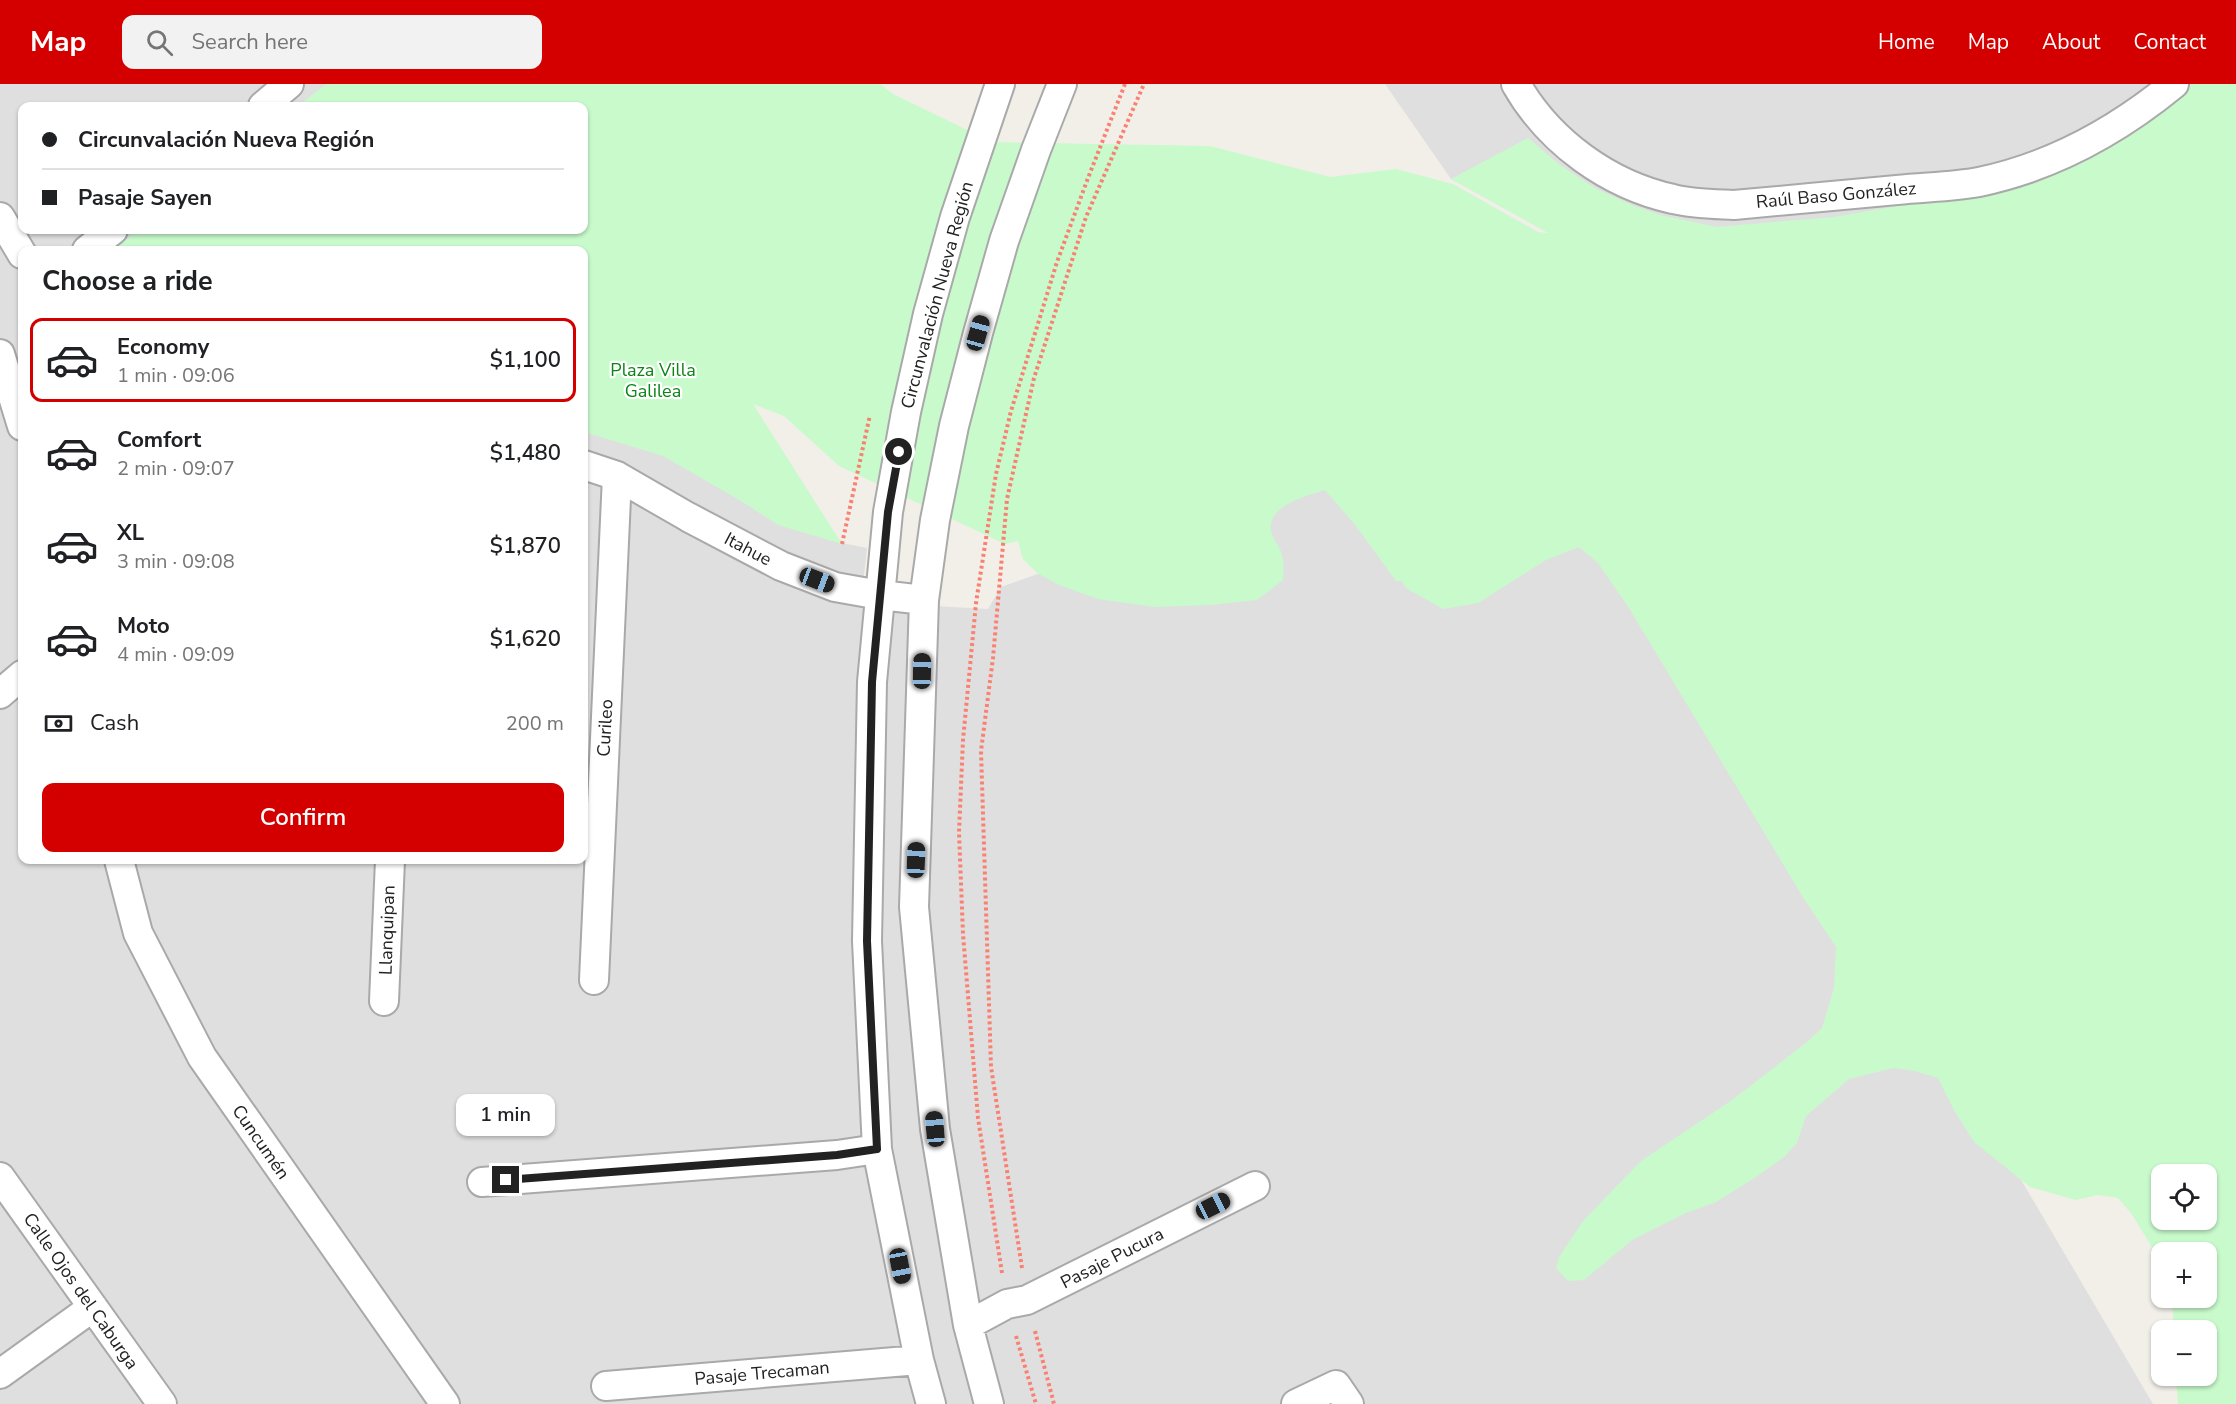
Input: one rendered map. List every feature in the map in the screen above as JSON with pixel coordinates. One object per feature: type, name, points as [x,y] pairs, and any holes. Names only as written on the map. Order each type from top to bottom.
[{"type":"street","points":[[268,102],[289,84]]},
{"type":"street","name":"Circunvalación Nueva Región","points":[[931,1404],[919,1360],[877,1149],[867,941],[872,682],[888,512],[906,412],[926,325],[955,217],[1000,84]]},
{"type":"street","points":[[989,1404],[968,1325],[935,1129],[914,907],[924,600],[935,520],[954,426],[978,333],[1005,241],[1036,150],[1062,84]]},
{"type":"street","name":"Raúl Baso González","points":[[1521,85],[1538,116],[1561,140],[1587,161],[1616,178],[1673,199],[1703,204],[1734,205],[1978,182],[2020,170],[2091,140],[2138,112],[2174,84]]},
{"type":"street","points":[[0,217],[18,248]]},
{"type":"street","points":[[92,246],[108,234]]},
{"type":"street","points":[[0,354],[18,413]]},
{"type":"street","name":"Itahue","points":[[588,466],[617,476],[688,518],[782,566],[835,587],[880,596],[924,600]]},
{"type":"street","name":"Curileo","points":[[594,980],[617,476]]},
{"type":"street","points":[[0,694],[18,678]]},
{"type":"street","name":"Cuncumén","points":[[120,864],[138,933],[202,1057],[445,1404]]},
{"type":"street","name":"Llanquipan","points":[[384,1001],[390,864]]},
{"type":"street","points":[[482,1182],[837,1155],[877,1149]]},
{"type":"street","name":"Calle Ojos del Caburga","points":[[0,1177],[162,1404]]},
{"type":"street","name":"Pasaje Pucura","points":[[968,1325],[1254,1186]]},
{"type":"street","points":[[0,1374],[93,1306]]},
{"type":"street","name":"Pasaje Trecaman","points":[[606,1386],[919,1360]]},
{"type":"street","points":[[1296,1404],[1342,1395]]},
{"type":"path","points":[[1036,1404],[978,1118],[963,934],[959,832],[962,751],[976,603],[996,474],[1020,379],[1057,262],[1125,84]]},
{"type":"path","points":[[1054,1404],[1017,1302],[991,1067],[981,751],[993,658],[1007,498],[1034,378],[1086,217],[1144,84]]},
{"type":"shaded area","points":[[0,84],[545,84],[557,102],[18,102],[18,234],[587,234],[842,543],[867,548],[861,602],[988,609],[1001,587],[1556,389],[2153,1404],[0,1404]]},
{"type":"shaded area","points":[[1385,84],[2236,84],[2173,186],[1601,261],[1451,179]]},
{"type":"green space","name":"Plaza Villa Galilea","points":[[326,84],[880,84],[893,94],[992,142],[1210,146],[1330,177],[1396,169],[1453,184],[1538,232],[1548,233],[1451,179],[1528,138],[1560,165],[1595,188],[1660,215],[1717,227],[1834,217],[1960,198],[2183,93],[2191,84],[2236,84],[2236,1404],[2178,1404],[2177,1386],[2217,1386],[2217,1320],[2173,1320],[2173,1308],[2217,1308],[2217,1242],[2151,1242],[2151,1246],[2131,1213],[2118,1198],[2098,1195],[2076,1200],[2030,1187],[1974,1142],[1938,1078],[1915,1071],[1893,1068],[1849,1079],[1806,1116],[1797,1143],[1784,1157],[1756,1177],[1716,1202],[1686,1213],[1632,1240],[1584,1280],[1568,1281],[1556,1268],[1559,1257],[1583,1221],[1641,1161],[1732,1100],[1822,1028],[1834,988],[1836,947],[1804,899],[1629,608],[1598,563],[1579,547],[1546,560],[1478,603],[1443,609],[1406,588],[1402,581],[1396,581],[1356,526],[1325,490],[1288,504],[1274,516],[1271,524],[1272,534],[1282,555],[1283,580],[1257,600],[1155,607],[1098,599],[1059,585],[1037,573],[1023,559],[1018,541],[1005,544],[839,466],[784,416],[753,404],[842,544],[778,525],[663,456],[588,433],[588,246],[117,246],[133,234],[588,234],[588,102],[303,102]]},
{"type":"route","points":[[506,1180],[837,1155],[877,1149],[867,941],[872,682],[888,512],[899,452]]}]
